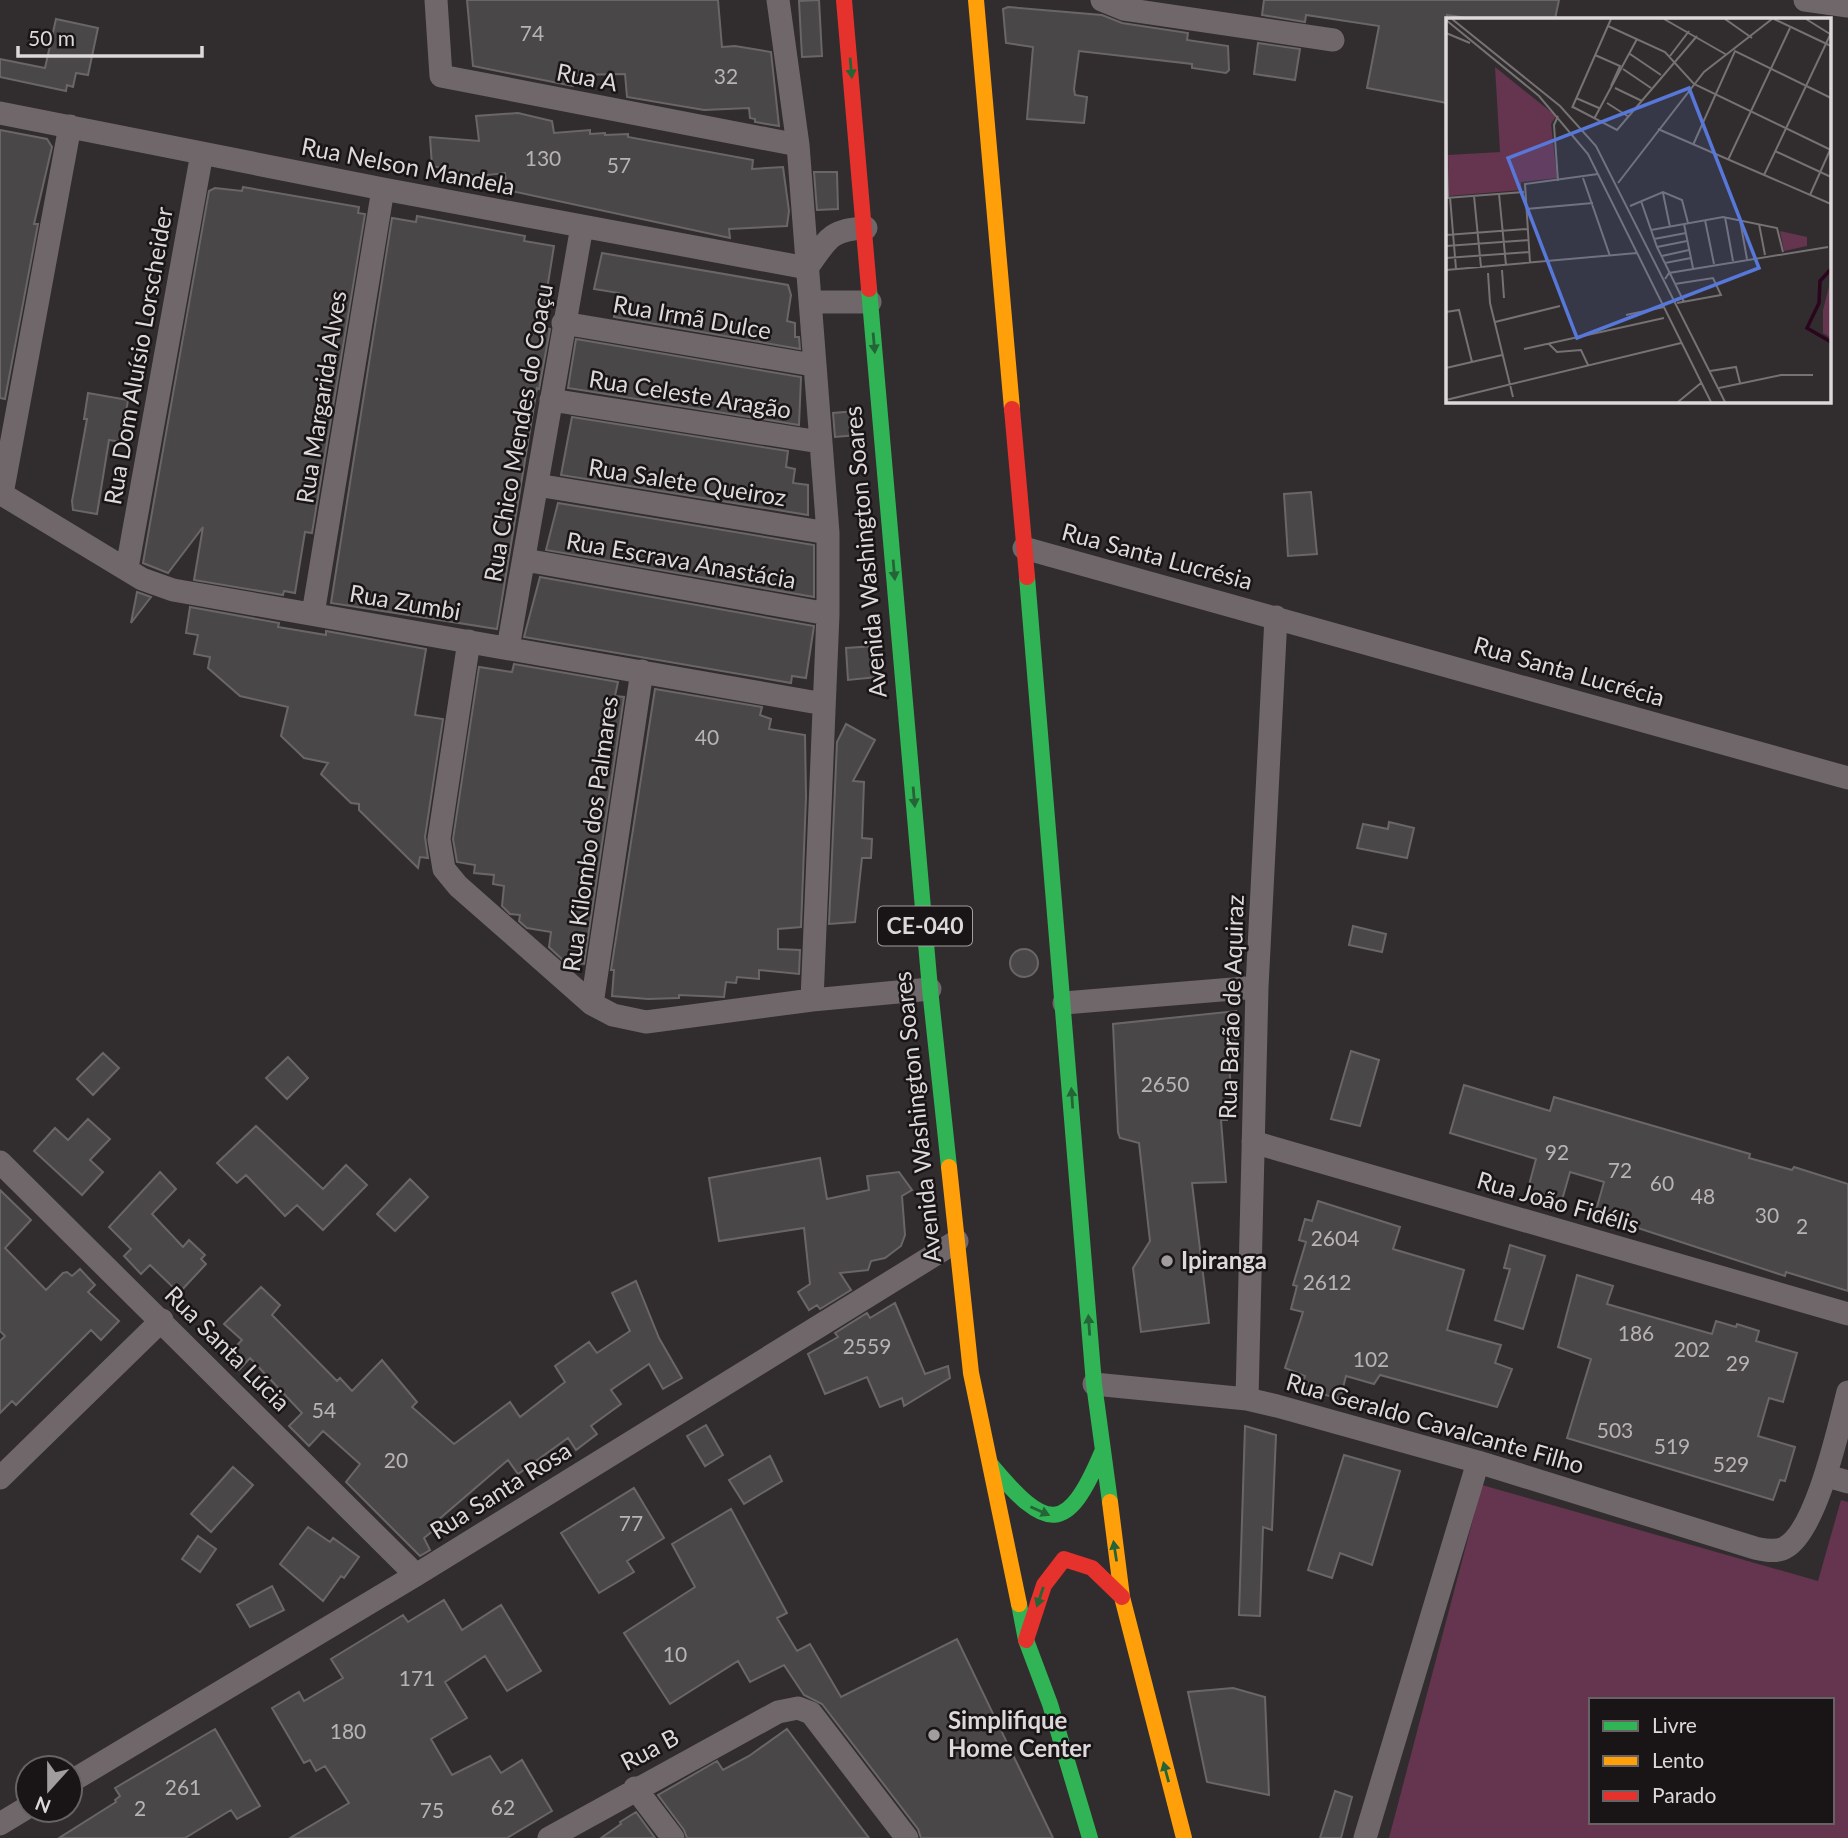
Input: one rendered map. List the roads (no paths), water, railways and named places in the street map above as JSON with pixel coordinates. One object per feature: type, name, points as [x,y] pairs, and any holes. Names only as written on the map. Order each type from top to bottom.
[{"type":"highway","name":"Avenida Washington Soares","points":[[844,0],[866,228],[870,302],[930,989],[971,1373],[1026,1640],[1050,1704],[1090,1838]]},
{"type":"highway","points":[[976,0],[1064,1003],[1094,1384],[1122,1597],[1184,1838]]},
{"type":"highway","points":[[991,1465],[1026,1504],[1052,1516],[1062,1514],[1077,1504],[1102,1452]]},
{"type":"highway","points":[[1026,1640],[1046,1580],[1055,1566],[1064,1559],[1092,1568],[1122,1597]]},
{"type":"street","name":"Rua A","points":[[436,0],[441,76],[798,145]]},
{"type":"street","name":"Avenida Washington Soares","points":[[778,0],[798,145],[828,533],[828,614],[811,1000]]},
{"type":"street","points":[[1102,0],[1124,9],[1333,40]]},
{"type":"street","points":[[1805,0],[1848,6]]},
{"type":"street","name":"Rua Nelson Mandela","points":[[0,113],[383,190],[807,268]]},
{"type":"street","points":[[1,493],[70,126]]},
{"type":"street","name":"Rua Dom Aluísio Lorscheider","points":[[127,568],[202,153]]},
{"type":"street","name":"Rua Margarida Alves","points":[[313,614],[383,190]]},
{"type":"street","name":"Rua Chico Mendes do Coaçu","points":[[508,648],[582,226]]},
{"type":"street","points":[[807,268],[825,242],[843,229],[866,228]]},
{"type":"street","points":[[811,302],[870,302]]},
{"type":"street","name":"Rua Irmã Dulce","points":[[563,323],[813,365]]},
{"type":"street","name":"Rua Celeste Aragão","points":[[551,400],[820,442]]},
{"type":"street","name":"Rua Salete Queiroz","points":[[537,485],[828,533]]},
{"type":"street","name":"Rua Zumbi","points":[[1,493],[142,579],[173,590],[824,704]]},
{"type":"street","name":"Rua Santa Lucrésia","points":[[1024,548],[1276,617]]},
{"type":"street","name":"Rua Escrava Anastácia","points":[[525,559],[828,614]]},
{"type":"street","name":"Rua Santa Lucrécia","points":[[1276,617],[1848,778]]},
{"type":"street","name":"Rua Barão de Aquiraz","points":[[1247,1399],[1257,987],[1276,617]]},
{"type":"street","points":[[469,641],[439,839],[444,869],[458,886],[592,1004],[613,1015],[646,1022],[811,1000],[930,989]]},
{"type":"street","name":"Rua Kilombo dos Palmares","points":[[592,1004],[642,671]]},
{"type":"street","points":[[1064,1003],[1257,987]]},
{"type":"street","name":"Rua João Fidélis","points":[[1253,1142],[1848,1314]]},
{"type":"street","name":"Rua Santa Lúcia","points":[[0,1162],[416,1575]]},
{"type":"street","name":"Rua Santa Rosa","points":[[84,1774],[416,1575],[957,1241]]},
{"type":"street","points":[[0,1478],[162,1320]]},
{"type":"street","name":"Rua Geraldo Cavalcante Filho","points":[[1094,1384],[1247,1399],[1478,1462],[1755,1548],[1776,1550],[1793,1542],[1837,1479]]},
{"type":"street","points":[[1837,1479],[1848,1392]]},
{"type":"street","points":[[1365,1838],[1478,1462]]},
{"type":"street","name":"Rua B","points":[[549,1838],[635,1788],[778,1712],[798,1708],[811,1713],[907,1838]]},
{"type":"street","points":[[635,1788],[673,1838]]},
{"type":"place","name":"Ipiranga","points":[[1167,1261]]},
{"type":"place","name":"Simplifique Home Center","points":[[934,1735]]}]
